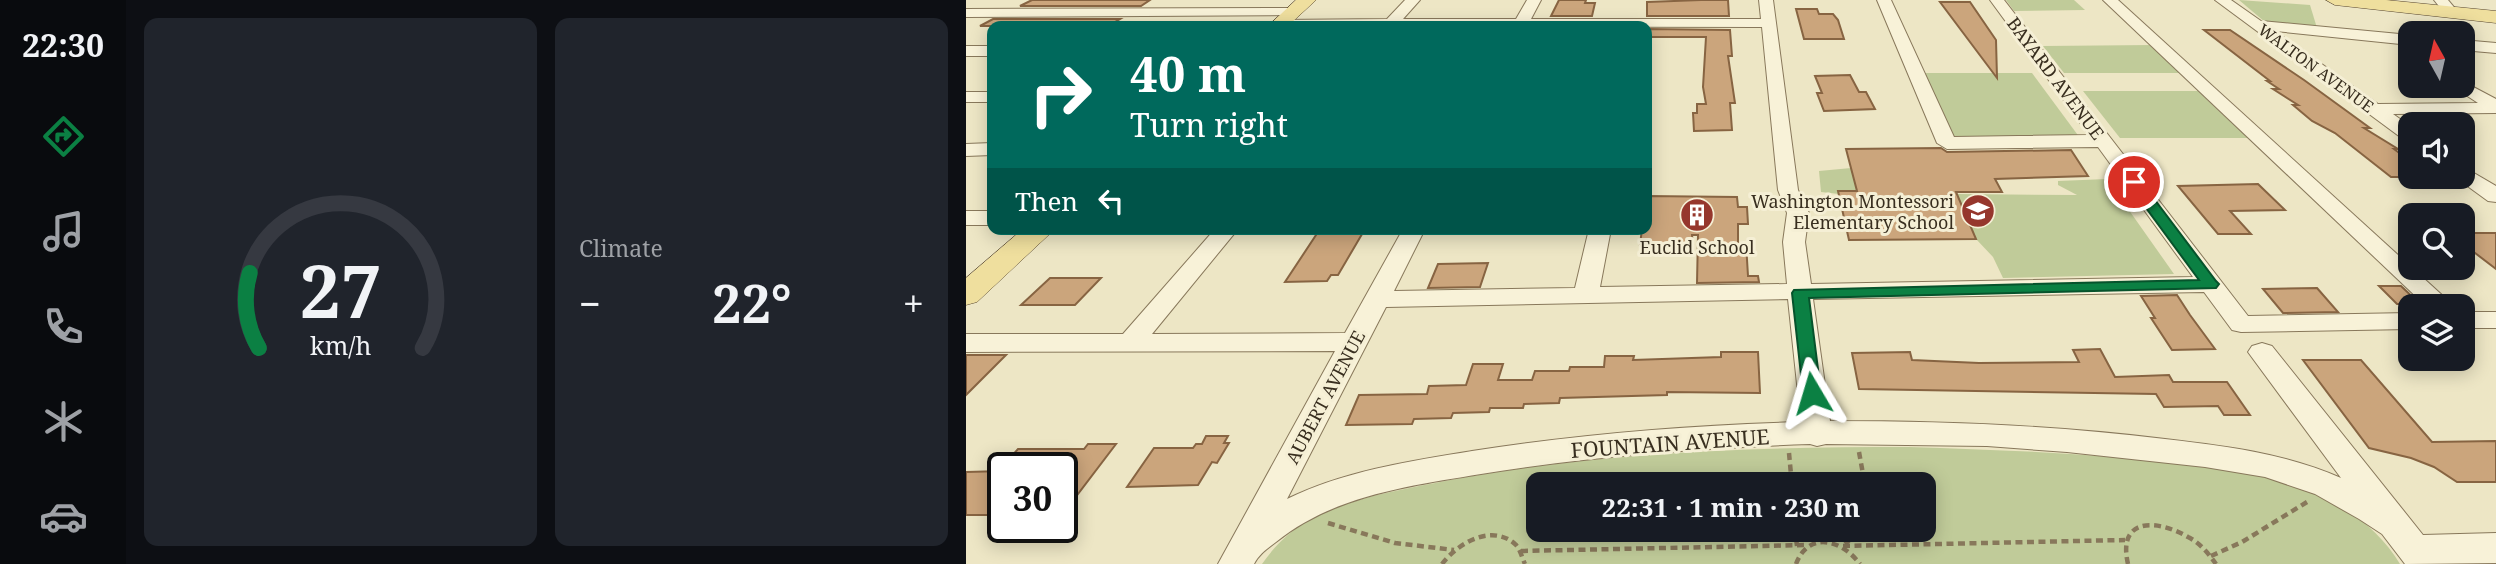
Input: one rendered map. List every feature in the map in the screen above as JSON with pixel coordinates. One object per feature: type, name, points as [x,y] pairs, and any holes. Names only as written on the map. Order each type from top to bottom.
[{"type":"main road","points":[[2334,0],[2446,6],[2496,17]]},
{"type":"main road","points":[[966,295],[1034,235]]},
{"type":"street","points":[[1400,21],[1413,0]]},
{"type":"street","points":[[1523,21],[1534,0]]},
{"type":"street","points":[[1766,0],[1788,191],[1782,205],[1782,222],[1794,242],[1817,435]]},
{"type":"street","points":[[1884,0],[1947,143],[2103,141]]},
{"type":"street","name":"BAYARD AVENUE","points":[[1997,0],[2241,324],[2398,321]]},
{"type":"street","points":[[2110,0],[2428,294]]},
{"type":"street","name":"WALTON AVENUE","points":[[2222,0],[2398,127]]},
{"type":"street","points":[[966,13],[1289,16],[1320,21]]},
{"type":"street","points":[[1652,25],[1768,23]]},
{"type":"street","points":[[2256,25],[2398,39]]},
{"type":"street","points":[[2377,37],[2398,49]]},
{"type":"street","points":[[2475,46],[2496,48]]},
{"type":"street","points":[[966,51],[987,51]]},
{"type":"street","points":[[2475,94],[2496,107]]},
{"type":"street","points":[[966,97],[987,97]]},
{"type":"street","points":[[2372,109],[2496,107]]},
{"type":"street","points":[[966,150],[987,149]]},
{"type":"street","points":[[2475,174],[2496,175]]},
{"type":"street","points":[[2475,181],[2496,196]]},
{"type":"street","points":[[966,218],[987,218]]},
{"type":"street","points":[[1131,342],[1222,235]]},
{"type":"street","name":"AUBERT AVENUE","points":[[1241,555],[1411,235]]},
{"type":"street","points":[[1586,296],[1599,235]]},
{"type":"street","points":[[1377,299],[2211,284]]},
{"type":"street","points":[[2475,320],[2496,320]]},
{"type":"street","points":[[966,343],[1355,342]]},
{"type":"street","points":[[2262,352],[2419,557],[2496,548]]},
{"type":"street","name":"FOUNTAIN AVENUE","points":[[1241,555],[1271,525],[1312,502],[1406,476],[1536,454],[1617,444],[1817,435],[1975,435],[2050,439],[2200,455],[2263,465],[2302,475],[2340,491],[2392,523]]},
{"type":"path","points":[[1858,447],[1863,472]]},
{"type":"path","points":[[1788,448],[1791,472]]},
{"type":"path","points":[[2211,555],[2252,536],[2315,496]]},
{"type":"path","points":[[1324,522],[1395,543],[1454,550]]},
{"type":"path","points":[[2128,564],[2123,551],[2130,532],[2139,527],[2165,526],[2193,538],[2211,555],[2216,564]]},
{"type":"path","points":[[1442,564],[1454,550],[1473,539],[1497,536],[1508,539],[1521,551],[1525,564]]},
{"type":"path","points":[[1521,551],[1797,546],[1828,541],[1843,545],[2125,540]]},
{"type":"path","points":[[1796,542],[1797,546]]},
{"type":"path","points":[[1843,545],[1847,542]]},
{"type":"path","points":[[1796,564],[1801,551],[1808,545]]},
{"type":"path","points":[[1843,545],[1860,564]]},
{"type":"green space","points":[[2006,0],[2074,0],[2085,10],[2014,11]]},
{"type":"green space","points":[[2239,0],[2310,5],[2317,28],[2265,22]]},
{"type":"green space","points":[[2152,45],[2181,73],[2064,73],[2043,46]]},
{"type":"green space","points":[[1923,73],[2032,73],[2080,138],[1955,139]]},
{"type":"green space","points":[[2083,91],[2198,91],[2248,138],[2120,138]]},
{"type":"green space","points":[[1851,168],[1854,178],[1861,179],[1865,191],[1839,191],[1839,194],[1821,192],[1819,171]]},
{"type":"green space","points":[[2107,179],[2174,274],[2003,278],[1993,257],[1976,239],[1957,194],[2077,195],[2058,185],[2058,181]]},
{"type":"green space","points":[[1909,447],[2013,451],[2151,461],[2239,473],[2291,484],[2323,496],[2367,525],[2400,564],[1262,564],[1272,550],[1298,527],[1328,511],[1362,499],[1450,480],[1564,463],[1736,450]]},
{"type":"building","points":[[1032,0],[1150,0],[1141,6],[1020,6]]},
{"type":"building","points":[[1559,0],[1586,0],[1585,3],[1595,3],[1592,16],[1551,16]]},
{"type":"building","points":[[1728,0],[1729,16],[1647,16],[1647,2]]},
{"type":"building","points":[[1940,2],[1970,2],[1996,40],[1997,78]]},
{"type":"building","points":[[1796,9],[1817,9],[1819,14],[1833,14],[1838,20],[1844,39],[1804,39]]},
{"type":"building","points":[[993,19],[1120,19],[1117,21],[989,21]]},
{"type":"building","points":[[1652,29],[1730,30],[1732,56],[1728,56],[1735,103],[1730,103],[1732,130],[1694,131],[1693,113],[1697,113],[1697,104],[1706,104],[1703,87],[1706,37],[1652,37]]},
{"type":"building","points":[[2204,30],[2230,30],[2370,128],[2364,128],[2398,149],[2394,149],[2398,152],[2398,177],[2391,177],[2335,133],[2312,121],[2293,105],[2298,105],[2273,89],[2279,89],[2267,81],[2270,81]]},
{"type":"building","points":[[1850,75],[1859,92],[1866,92],[1875,109],[1824,111],[1817,93],[1822,93],[1815,76]]},
{"type":"building","points":[[1941,148],[1947,152],[2071,150],[2088,176],[1995,179],[2002,192],[1956,192],[1976,239],[1849,240],[1838,191],[1857,191],[1846,149]]},
{"type":"building","points":[[2258,184],[2285,210],[2230,211],[2251,234],[2218,234],[2178,186]]},
{"type":"building","points":[[1652,196],[1737,197],[1738,207],[1747,207],[1748,224],[1738,224],[1738,244],[1746,243],[1748,276],[1758,276],[1759,282],[1697,283],[1698,235],[1692,235],[1693,244],[1640,245],[1641,235],[1652,235]]},
{"type":"building","points":[[2475,233],[2496,233],[2496,269],[2475,253]]},
{"type":"building","points":[[1316,235],[1361,235],[1338,275],[1331,275],[1327,281],[1285,282]]},
{"type":"building","points":[[1488,263],[1480,287],[1428,288],[1438,264]]},
{"type":"building","points":[[1050,278],[1101,278],[1075,305],[1021,305]]},
{"type":"building","points":[[2379,286],[2401,286],[2409,294],[2398,294],[2397,304]]},
{"type":"building","points":[[2317,288],[2338,312],[2283,313],[2263,289]]},
{"type":"building","points":[[2177,295],[2215,349],[2172,350],[2151,318],[2155,318],[2141,296]]},
{"type":"building","points":[[2100,349],[2115,377],[2169,375],[2173,382],[2227,382],[2250,415],[2224,415],[2218,406],[2164,407],[2156,394],[1859,389],[1852,353],[1910,352],[1912,360],[1979,363],[2079,362],[2073,350]]},
{"type":"building","points":[[1721,352],[1758,352],[1760,393],[1667,392],[1667,395],[1560,398],[1559,403],[1524,404],[1523,408],[1490,408],[1489,412],[1453,413],[1451,418],[1414,419],[1412,424],[1346,425],[1359,395],[1427,394],[1429,386],[1466,385],[1473,364],[1503,364],[1498,380],[1532,380],[1535,371],[1604,367],[1605,356],[1634,356],[1633,360],[1721,357]]},
{"type":"building","points":[[966,355],[1006,355],[966,395]]},
{"type":"building","points":[[2303,360],[2361,360],[2432,442],[2496,441],[2496,482],[2457,482],[2434,467],[2411,458],[2369,448]]},
{"type":"building","points":[[1206,436],[1228,436],[1224,443],[1229,443],[1217,463],[1212,462],[1198,485],[1127,487],[1154,448],[1193,448],[1196,444],[1202,444]]},
{"type":"building","points":[[1088,444],[1116,444],[1078,494],[1078,452],[1015,452],[1018,449],[1084,449]]},
{"type":"building","points":[[987,471],[987,515],[966,515],[966,472]]},
{"type":"place","name":"Washington Montessori Elementary School","points":[[1978,211]]},
{"type":"place","name":"Euclid School","points":[[1697,215]]},
{"type":"route","points":[[1812,393],[1800,293],[2211,284],[2134,182]]}]
